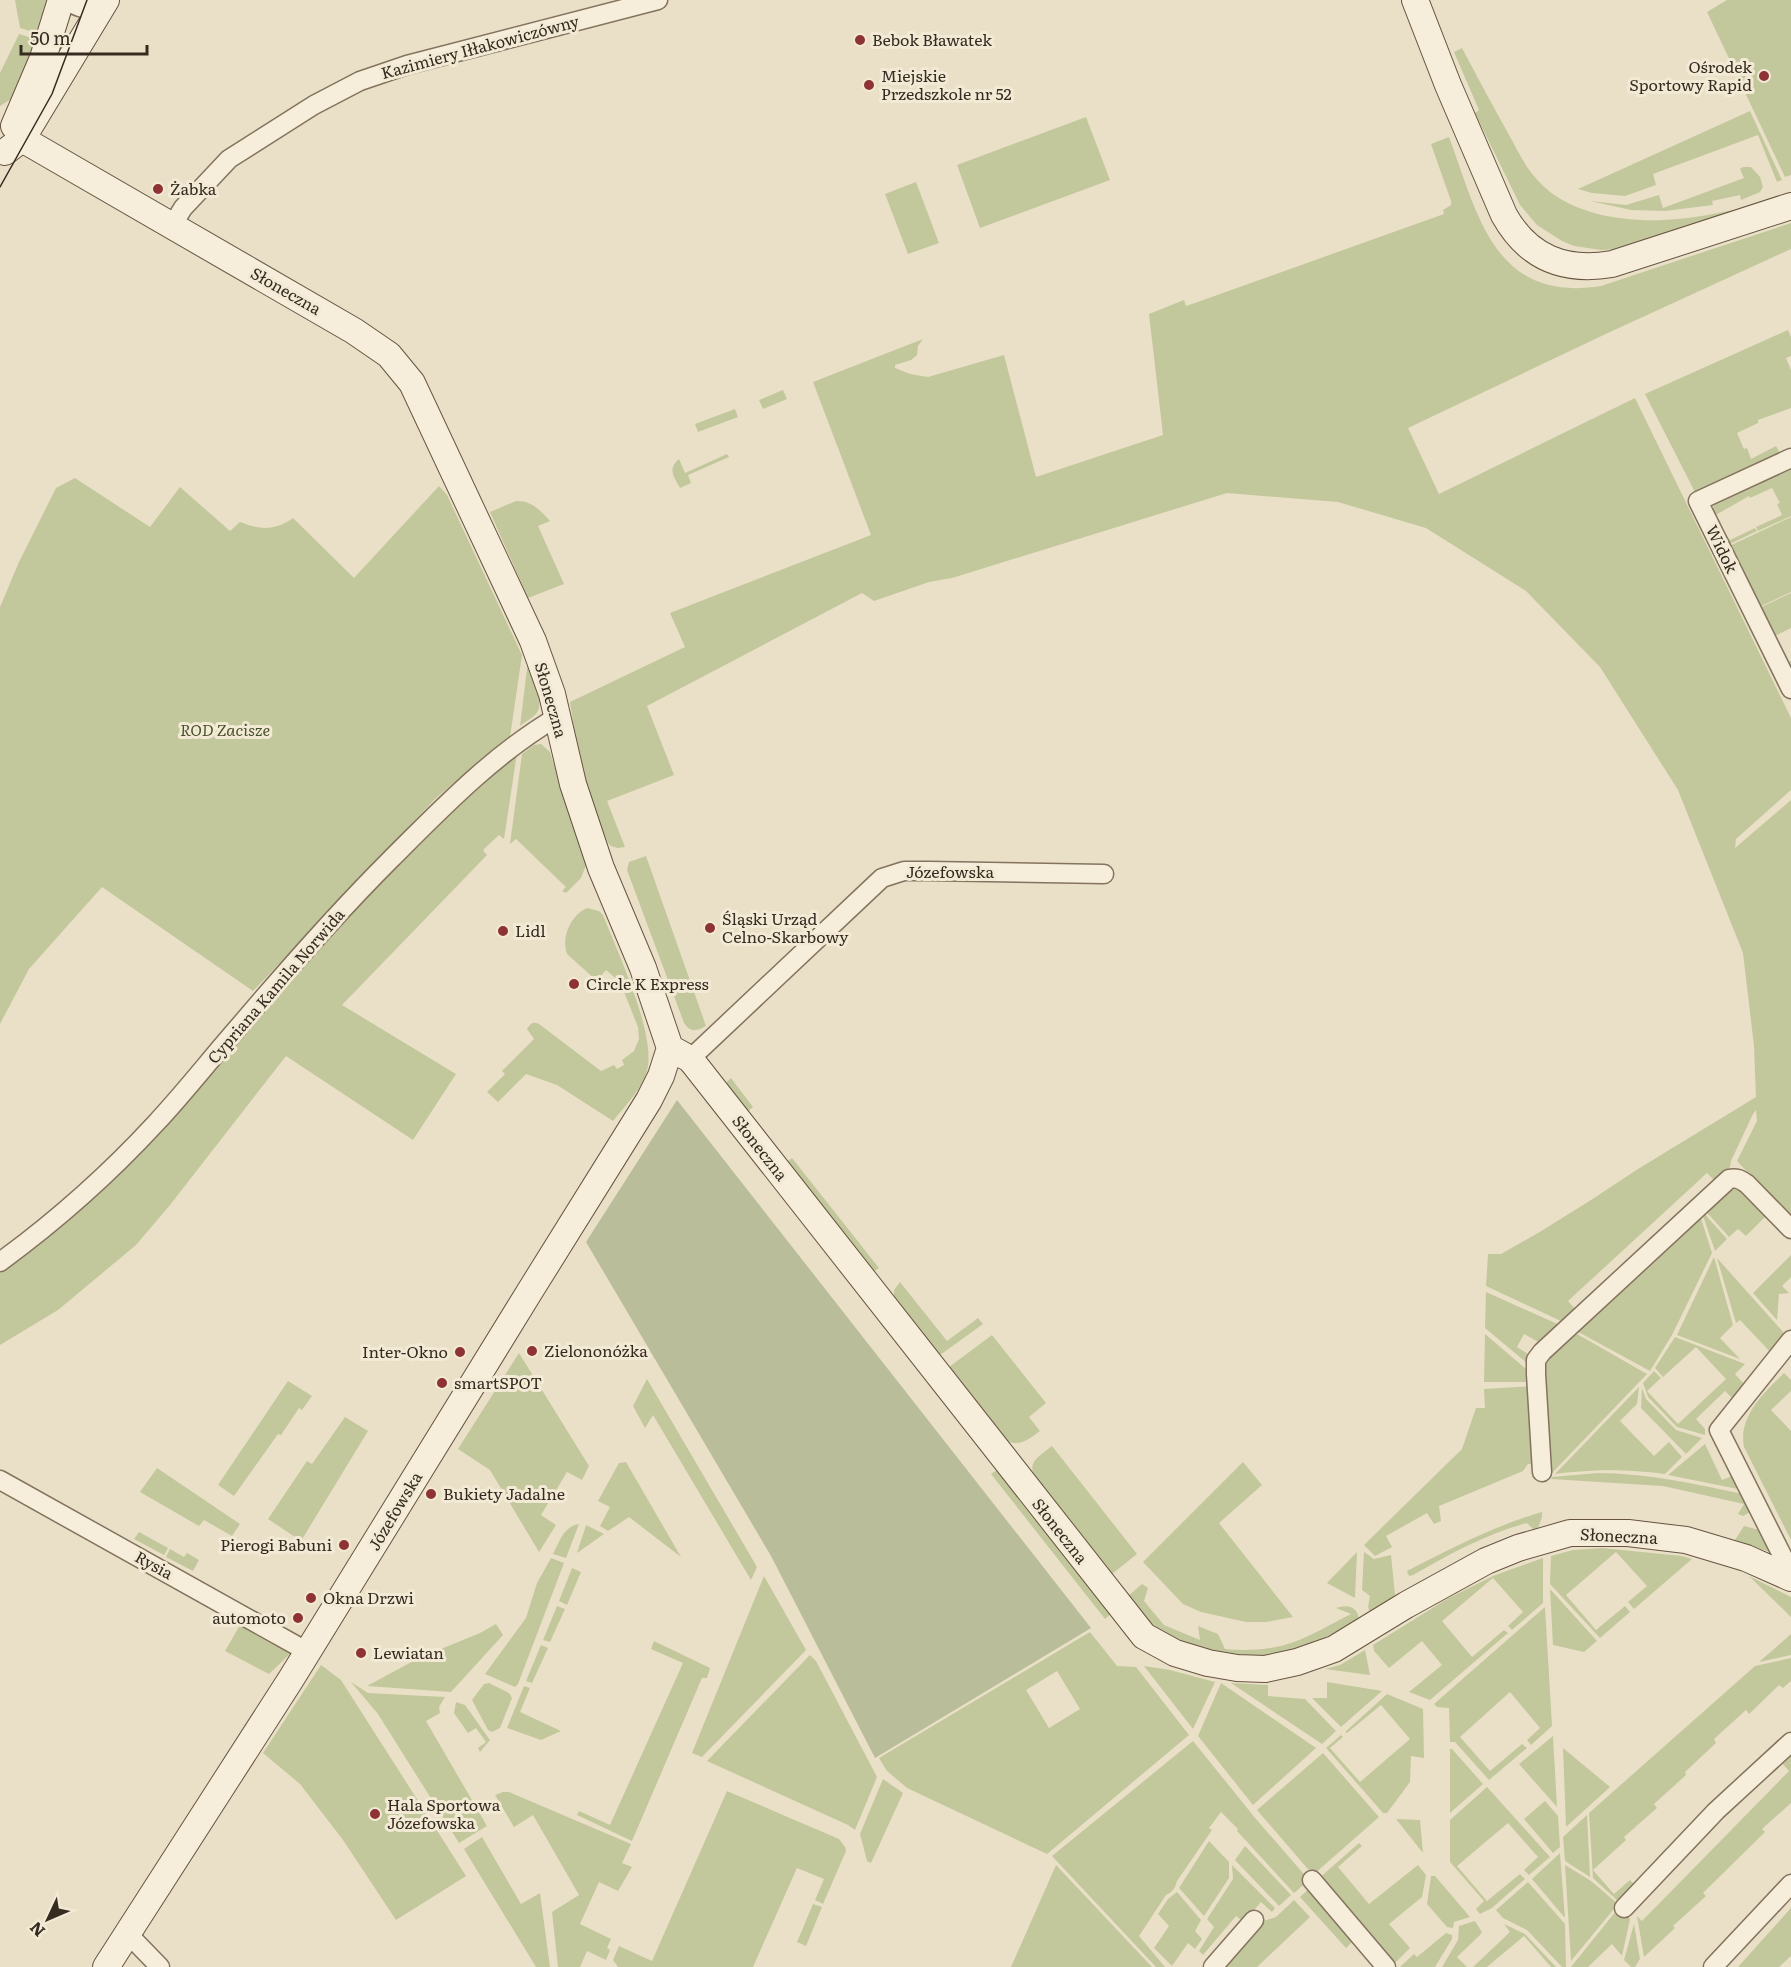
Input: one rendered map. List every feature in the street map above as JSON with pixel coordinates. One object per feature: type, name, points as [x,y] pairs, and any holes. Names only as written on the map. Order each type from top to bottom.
[{"type":"street","points":[[6,153],[62,0]]},
{"type":"street","points":[[68,0],[84,9],[104,3]]},
{"type":"street","name":"Kazimiery Iłłakowiczówny","points":[[172,226],[183,208],[229,159],[314,105],[360,81],[407,65],[658,0]]},
{"type":"street","points":[[1415,0],[1448,85],[1504,215],[1516,235],[1542,256],[1561,263],[1584,267],[1612,264],[1791,206]]},
{"type":"street","points":[[6,153],[104,3]]},
{"type":"street","name":"Słoneczna","points":[[6,153],[172,226],[354,331],[389,355],[412,383],[533,641],[552,694],[573,784],[600,865],[680,1054],[1144,1636],[1175,1653],[1208,1663],[1237,1668],[1265,1669],[1297,1662],[1334,1649],[1415,1600],[1486,1561],[1518,1548],[1570,1533],[1628,1533],[1686,1540],[1746,1558],[1791,1578]]},
{"type":"street","name":"Widok","points":[[1791,458],[1698,501],[1791,689]]},
{"type":"street","name":"Cypriana Kamila Norwida","points":[[0,1262],[47,1226],[117,1163],[156,1123],[321,932],[441,808],[487,767],[535,730],[557,717]]},
{"type":"street","name":"Józefowska","points":[[106,1967],[308,1652],[662,1076],[680,1054],[882,878],[890,874],[904,871],[928,871],[1104,874]]},
{"type":"street","points":[[1542,1472],[1536,1374],[1536,1360],[1542,1352],[1729,1179],[1734,1177],[1747,1184],[1791,1229]]},
{"type":"street","points":[[1791,1341],[1719,1430],[1791,1573]]},
{"type":"street","name":"Rysia","points":[[0,1480],[308,1652]]},
{"type":"street","points":[[1624,1908],[1716,1811],[1791,1742]]},
{"type":"street","points":[[1312,1880],[1386,1967]]},
{"type":"street","points":[[1713,1967],[1791,1884]]},
{"type":"street","points":[[1213,1967],[1254,1920]]},
{"type":"street","points":[[128,1934],[160,1967]]},
{"type":"green space","points":[[15,0],[47,0],[36,33],[20,28]]},
{"type":"green space","name":"Ośrodek Sportowy Rapid","points":[[1727,0],[1791,0],[1791,175],[1785,177],[1707,12]]},
{"type":"green space","points":[[19,34],[35,39],[13,98],[0,106],[0,73]]},
{"type":"green space","points":[[1462,48],[1526,166],[1546,189],[1560,199],[1593,213],[1647,220],[1686,218],[1750,207],[1619,249],[1601,250],[1574,246],[1562,241],[1537,225],[1520,205],[1475,113],[1479,110],[1454,52]]},
{"type":"green space","points":[[1750,111],[1782,180],[1777,182],[1758,135],[1653,174],[1656,185],[1625,196],[1592,193],[1578,189]]},
{"type":"green space","points":[[1086,117],[1110,180],[980,228],[957,165]]},
{"type":"green space","points":[[1449,137],[1470,196],[1496,247],[1514,267],[1536,281],[1565,288],[1601,286],[1791,223],[1791,249],[1408,428],[1439,494],[1635,398],[1791,718],[1791,790],[1736,839],[1735,848],[1791,800],[1791,1218],[1737,1161],[1757,1121],[1756,1110],[1730,1167],[1715,1181],[1707,1173],[1568,1301],[1577,1311],[1565,1323],[1486,1286],[1488,1254],[1501,1254],[1538,1233],[1756,1097],[1754,1046],[1743,953],[1678,790],[1600,667],[1526,591],[1426,528],[1338,502],[1227,493],[952,578],[929,582],[874,601],[862,593],[647,706],[674,775],[607,801],[625,847],[611,846],[601,827],[580,767],[570,702],[685,647],[670,613],[871,535],[813,382],[923,339],[918,346],[917,355],[911,360],[895,365],[895,368],[910,374],[928,377],[1004,355],[1036,477],[1163,435],[1149,314],[1184,300],[1186,306],[1192,304],[1444,214],[1443,210],[1451,205],[1451,201],[1431,144]]},
{"type":"green space","points":[[1751,167],[1760,177],[1763,187],[1760,192],[1741,200],[1740,195],[1712,201],[1713,205],[1665,211],[1631,210],[1590,201],[1626,205],[1659,195],[1663,208],[1744,178],[1740,169]]},
{"type":"green space","points":[[916,182],[939,243],[908,254],[885,194]]},
{"type":"green space","points":[[1788,330],[1791,337],[1791,356],[1786,358],[1791,370],[1791,408],[1758,420],[1758,423],[1737,433],[1751,459],[1776,446],[1781,455],[1699,500],[1645,394]]},
{"type":"green space","points":[[783,390],[787,399],[763,409],[759,400]]},
{"type":"green space","points":[[735,409],[738,417],[698,432],[695,424]]},
{"type":"green space","points":[[727,454],[729,457],[688,475],[691,483],[680,488],[672,470],[679,459],[685,473]]},
{"type":"green space","points":[[1791,462],[1791,516],[1758,531],[1756,527],[1782,515],[1777,504],[1780,503],[1772,488],[1750,498],[1749,496],[1714,516],[1730,540],[1755,528],[1757,531],[1728,545],[1713,514],[1714,501]]},
{"type":"green space","name":"ROD Zacisze","points":[[75,478],[150,527],[180,487],[230,531],[240,522],[254,527],[267,528],[280,525],[293,518],[354,578],[439,486],[447,495],[522,655],[510,737],[435,799],[253,991],[102,887],[29,969],[0,1024],[0,607],[19,562],[56,488]]},
{"type":"green space","points":[[516,501],[527,502],[535,506],[550,521],[538,526],[564,584],[528,598],[490,512]]},
{"type":"green space","points":[[1791,517],[1791,592],[1757,608],[1727,547]]},
{"type":"green space","points":[[1791,593],[1791,628],[1773,637],[1781,653],[1784,652],[1789,662],[1791,661],[1791,665],[1786,668],[1757,609]]},
{"type":"green space","points":[[528,661],[540,702],[536,714],[520,726]]},
{"type":"green space","points":[[541,744],[550,752],[586,865],[581,878],[566,893],[562,891],[566,887],[516,839],[510,844],[522,754],[534,745]]},
{"type":"green space","points":[[517,753],[504,839],[499,835],[483,850],[487,855],[342,1005],[456,1074],[413,1140],[286,1056],[136,1245],[58,1310],[0,1345],[0,1271],[123,1168],[172,1120],[271,1000],[440,818]]},
{"type":"green space","points":[[646,856],[706,1026],[699,1029],[691,1030],[684,1023],[627,870],[629,862]]},
{"type":"green space","points":[[587,908],[599,911],[603,915],[634,993],[649,1055],[645,1078],[613,1121],[557,1085],[526,1074],[498,1102],[487,1092],[505,1074],[502,1071],[534,1039],[527,1029],[533,1023],[539,1024],[601,1071],[614,1065],[617,1069],[624,1065],[622,1060],[634,1051],[639,1039],[638,1027],[620,982],[606,970],[597,981],[567,954],[565,941],[569,927],[576,916]]},
{"type":"green space","points":[[731,1078],[753,1107],[745,1114],[723,1085]]},
{"type":"green space","points":[[677,1100],[1091,1628],[875,1758],[771,1556],[586,1242]]},
{"type":"green space","points":[[792,1158],[879,1268],[872,1273],[784,1164]]},
{"type":"green space","points":[[1730,1181],[1791,1231],[1791,1239],[1767,1215],[1746,1236],[1738,1229],[1729,1237],[1701,1206]]},
{"type":"green space","points":[[1698,1209],[1712,1253],[1672,1335],[1650,1371],[1571,1328]]},
{"type":"green space","points":[[1701,1210],[1727,1239],[1715,1251]]},
{"type":"green space","points":[[1791,1255],[1791,1277],[1782,1286],[1789,1293],[1779,1294],[1777,1320],[1753,1293]]},
{"type":"green space","points":[[1714,1257],[1733,1325],[1720,1338],[1740,1359],[1677,1335]]},
{"type":"green space","points":[[1717,1258],[1785,1334],[1783,1343],[1773,1355],[1740,1320],[1736,1323]]},
{"type":"green space","points":[[900,1282],[947,1341],[978,1318],[983,1324],[940,1355],[894,1297],[894,1290]]},
{"type":"green space","points":[[1486,1292],[1562,1326],[1542,1344],[1524,1334],[1517,1347],[1534,1358],[1533,1368],[1485,1328]]},
{"type":"green space","points":[[1570,1330],[1647,1374],[1552,1473],[1544,1471],[1539,1366]]},
{"type":"green space","points":[[1485,1334],[1533,1375],[1532,1382],[1484,1382]]},
{"type":"green space","points":[[992,1335],[1046,1403],[1029,1417],[1040,1431],[1020,1443],[1007,1441],[949,1367]]},
{"type":"green space","points":[[1675,1337],[1745,1364],[1735,1374],[1744,1384],[1735,1401],[1725,1391],[1696,1419],[1705,1429],[1705,1435],[1677,1427],[1648,1397],[1643,1383],[1654,1371],[1661,1378],[1647,1391],[1678,1424],[1726,1379],[1696,1347],[1663,1377],[1655,1368]]},
{"type":"green space","points":[[519,1353],[589,1466],[582,1480],[567,1472],[541,1515],[556,1525],[539,1552],[490,1470],[458,1449]]},
{"type":"green space","points":[[1784,1373],[1791,1380],[1791,1391],[1771,1410],[1791,1431],[1791,1540],[1744,1447],[1743,1436],[1745,1425],[1754,1406]]},
{"type":"green space","points":[[647,1379],[757,1567],[751,1580],[653,1415],[645,1428],[633,1406]]},
{"type":"green space","points":[[288,1381],[312,1396],[302,1410],[299,1408],[281,1435],[278,1434],[234,1496],[218,1485]]},
{"type":"green space","points":[[1533,1386],[1535,1476],[1531,1464],[1528,1464],[1523,1471],[1439,1506],[1441,1521],[1434,1524],[1427,1513],[1386,1536],[1392,1547],[1375,1556],[1364,1545],[1462,1449],[1476,1408],[1485,1408],[1484,1389]]},
{"type":"green space","points":[[1639,1387],[1637,1404],[1620,1421],[1654,1456],[1669,1442],[1682,1457],[1665,1474],[1610,1470],[1555,1474]]},
{"type":"green space","points":[[1642,1388],[1646,1399],[1676,1430],[1702,1438],[1686,1454],[1641,1408]]},
{"type":"green space","points":[[345,1417],[368,1431],[301,1541],[268,1519],[307,1461],[312,1464]]},
{"type":"green space","points":[[1705,1444],[1722,1480],[1735,1475],[1743,1490],[1668,1475]]},
{"type":"green space","points":[[1052,1446],[1137,1554],[1112,1574],[1033,1473],[1032,1468],[1035,1461]]},
{"type":"green space","points":[[626,1462],[681,1557],[629,1517],[608,1531],[600,1526],[610,1507],[598,1501],[619,1463]]},
{"type":"green space","points":[[1243,1462],[1262,1485],[1219,1523],[1293,1617],[1266,1622],[1246,1622],[1201,1612],[1183,1604],[1143,1562]]},
{"type":"green space","points":[[157,1468],[240,1524],[232,1536],[204,1520],[199,1526],[140,1492]]},
{"type":"green space","points":[[998,1469],[1112,1613],[1105,1619],[991,1474]]},
{"type":"green space","points":[[1598,1473],[1653,1477],[1743,1494],[1752,1507],[1750,1512],[1743,1516],[1738,1514],[1744,1504],[1663,1486],[1551,1479],[1552,1477]]},
{"type":"green space","points":[[1542,1512],[1537,1531],[1527,1523],[1497,1533],[1468,1545],[1409,1576],[1407,1571],[1457,1546],[1507,1524]]},
{"type":"green space","points":[[579,1524],[566,1558],[553,1554],[566,1531]]},
{"type":"green space","points":[[586,1525],[604,1534],[577,1553]]},
{"type":"green space","points":[[1744,1526],[1767,1532],[1776,1554],[1735,1540]]},
{"type":"green space","points":[[139,1532],[168,1548],[164,1555],[134,1539]]},
{"type":"green space","points":[[1602,1548],[1692,1559],[1634,1609],[1628,1602],[1647,1586],[1616,1552],[1566,1595],[1596,1630],[1625,1606],[1630,1612],[1600,1638],[1550,1584],[1551,1556],[1573,1550]]},
{"type":"green space","points":[[170,1549],[184,1557],[187,1553],[199,1560],[193,1571],[166,1557]]},
{"type":"green space","points":[[1357,1552],[1355,1598],[1327,1583]]},
{"type":"green space","points":[[1364,1552],[1374,1559],[1391,1555],[1395,1595],[1391,1601],[1370,1613],[1368,1607],[1370,1596],[1362,1590]]},
{"type":"green space","points":[[551,1558],[564,1563],[515,1687],[485,1674],[526,1618],[537,1583]]},
{"type":"green space","points":[[1543,1558],[1543,1603],[1512,1630],[1508,1626],[1523,1612],[1493,1578],[1442,1621],[1472,1657],[1504,1630],[1508,1633],[1430,1700],[1409,1692],[1442,1665],[1422,1641],[1389,1668],[1374,1651],[1373,1645],[1447,1599],[1493,1576]]},
{"type":"green space","points":[[572,1568],[581,1572],[567,1605],[559,1601]]},
{"type":"green space","points":[[764,1576],[806,1650],[702,1757],[692,1753]]},
{"type":"green space","points":[[1749,1576],[1791,1597],[1791,1617]]},
{"type":"green space","points":[[1142,1584],[1148,1588],[1144,1601],[1164,1625],[1200,1640],[1198,1626],[1218,1634],[1225,1649],[1258,1649],[1291,1643],[1351,1614],[1336,1608],[1340,1607],[1348,1606],[1354,1609],[1359,1620],[1318,1640],[1285,1652],[1248,1655],[1217,1651],[1174,1638],[1144,1616],[1128,1596]]},
{"type":"green space","points":[[1550,1589],[1597,1641],[1584,1652],[1553,1645]]},
{"type":"green space","points":[[557,1606],[565,1609],[550,1642],[543,1640]]},
{"type":"green space","points":[[1545,1607],[1552,1726],[1531,1745],[1527,1740],[1540,1728],[1510,1692],[1460,1737],[1490,1771],[1522,1744],[1527,1748],[1489,1780],[1455,1742],[1450,1742],[1449,1708],[1437,1707],[1434,1704]]},
{"type":"green space","points":[[496,1624],[503,1635],[451,1692],[367,1686],[419,1658]]},
{"type":"green space","points":[[240,1625],[291,1653],[269,1674],[225,1651]]},
{"type":"green space","points":[[1090,1632],[1117,1666],[1136,1667],[1189,1735],[1047,1854],[907,1788],[887,1771],[879,1758]],"holes":[[[1057,1671],[1080,1709],[1049,1728],[1026,1690]]]},
{"type":"green space","points":[[1791,1634],[1791,1655],[1759,1662]]},
{"type":"green space","points":[[654,1641],[710,1668],[707,1678],[702,1678],[632,1841],[577,1815],[579,1811],[610,1825],[683,1663],[651,1649]]},
{"type":"green space","points":[[541,1645],[548,1648],[532,1683],[526,1681]]},
{"type":"green space","points":[[1365,1650],[1370,1675],[1325,1669],[1340,1665]]},
{"type":"green space","points":[[810,1655],[816,1661],[877,1777],[855,1830],[707,1761]]},
{"type":"green space","points":[[1791,1658],[1791,1681],[1783,1688],[1779,1685],[1749,1714],[1746,1710],[1714,1739],[1716,1743],[1654,1804],[1657,1808],[1624,1837],[1626,1840],[1593,1870],[1614,1894],[1630,1880],[1635,1885],[1620,1903],[1593,1878],[1589,1813],[1755,1666]]},
{"type":"green space","name":"Hala Sportowa Józefowska","points":[[321,1665],[341,1680],[466,1876],[396,1920],[343,1840],[300,1784],[263,1753]]},
{"type":"green space","points":[[1144,1666],[1170,1670],[1215,1682],[1193,1729]]},
{"type":"green space","points":[[351,1682],[368,1693],[445,1697],[439,1707],[440,1713],[426,1721],[487,1826],[459,1843],[378,1714]]},
{"type":"green space","points":[[1327,1682],[1382,1691],[1341,1727],[1312,1698],[1327,1698]]},
{"type":"green space","points":[[489,1683],[509,1693],[512,1698],[500,1728],[492,1732],[488,1730],[472,1700],[484,1684]]},
{"type":"green space","points":[[1221,1683],[1316,1748],[1253,1805],[1198,1736]]},
{"type":"green space","points":[[1231,1683],[1268,1685],[1268,1696],[1305,1699],[1336,1731],[1322,1744]]},
{"type":"green space","points":[[524,1686],[530,1688],[520,1712],[561,1731],[541,1740],[507,1728]]},
{"type":"green space","points":[[1387,1694],[1423,1709],[1424,1758],[1411,1756],[1410,1782],[1387,1813],[1383,1813],[1326,1748],[1341,1735],[1343,1737],[1330,1748],[1360,1782],[1410,1739],[1381,1705],[1347,1733],[1345,1732]]},
{"type":"green space","points":[[456,1702],[465,1705],[490,1740],[480,1752],[478,1748],[486,1742],[476,1728],[468,1733],[454,1713]]},
{"type":"green space","points":[[1553,1736],[1557,1807],[1519,1764]]},
{"type":"green space","points":[[1193,1741],[1309,1880],[1294,1893],[1221,1812],[1209,1828],[1212,1830],[1173,1890],[1166,1895],[1139,1936],[1165,1967],[1156,1967],[1052,1856]]},
{"type":"green space","points":[[1563,1748],[1610,1787],[1566,1827]]},
{"type":"green space","points":[[1450,1749],[1483,1784],[1450,1813]]},
{"type":"green space","points":[[1323,1753],[1379,1817],[1313,1875],[1257,1810]]},
{"type":"green space","points":[[1791,1753],[1791,1803],[1762,1829],[1765,1832],[1703,1893],[1706,1896],[1644,1957],[1637,1916],[1642,1921],[1789,1771],[1777,1758]]},
{"type":"green space","points":[[883,1779],[903,1793],[871,1863],[867,1861],[860,1834]]},
{"type":"green space","points":[[1487,1787],[1550,1857],[1529,1875],[1524,1870],[1538,1857],[1508,1823],[1457,1866],[1487,1901],[1520,1874],[1525,1879],[1492,1908],[1480,1914],[1476,1909],[1484,1901],[1450,1862],[1450,1820]]},
{"type":"green space","points":[[727,1791],[839,1839],[846,1851],[823,1904],[815,1900],[824,1879],[797,1868],[753,1967],[618,1967],[613,1960],[619,1946],[652,1961]]},
{"type":"green space","points":[[509,1792],[631,1844],[622,1863],[632,1867],[618,1891],[599,1882],[580,1924],[611,1939],[607,1948],[610,1950],[606,1960],[587,1951],[580,1967],[558,1967],[552,1912],[579,1895],[533,1815],[514,1827],[495,1795]]},
{"type":"green space","points":[[1545,1801],[1558,1816],[1560,1847],[1553,1853],[1524,1819]]},
{"type":"green space","points":[[1587,1815],[1590,1877],[1565,1861],[1563,1837]]},
{"type":"green space","points":[[1396,1819],[1420,1820],[1423,1853]]},
{"type":"green space","points":[[482,1837],[521,1904],[540,1893],[550,1967],[536,1967],[464,1849]]},
{"type":"green space","points":[[1209,1841],[1229,1862],[1229,1878],[1204,1916],[1179,1888]]},
{"type":"green space","points":[[1359,1843],[1362,1846],[1338,1867],[1369,1904],[1418,1865],[1426,1875],[1422,1897],[1389,1924],[1410,1948],[1391,1967],[1317,1880]]},
{"type":"green space","points":[[1245,1846],[1291,1895],[1279,1906],[1235,1860]]},
{"type":"green space","points":[[1560,1853],[1565,1918],[1532,1879]]},
{"type":"green space","points":[[1056,1865],[1152,1967],[1011,1967]]},
{"type":"green space","points":[[1232,1865],[1275,1908],[1272,1912],[1261,1902],[1244,1922],[1236,1916],[1203,1955],[1199,1951],[1214,1927],[1207,1919],[1233,1879]]},
{"type":"green space","points":[[1565,1865],[1591,1881],[1618,1904],[1571,1961]]},
{"type":"green space","points":[[1431,1876],[1435,1876],[1470,1917],[1454,1922],[1453,1928],[1447,1927],[1427,1904]]},
{"type":"green space","points":[[1528,1882],[1565,1924],[1566,1967],[1562,1967],[1527,1930],[1503,1918],[1496,1910]]},
{"type":"green space","points":[[1312,1886],[1356,1938],[1346,1948],[1300,1897]]},
{"type":"green space","points":[[1177,1892],[1201,1920],[1195,1931],[1202,1939],[1195,1949],[1188,1943],[1172,1966],[1154,1948],[1169,1926],[1158,1914],[1168,1899]]},
{"type":"green space","points":[[1294,1900],[1310,1917],[1257,1967],[1218,1967],[1257,1923],[1276,1917]]},
{"type":"green space","points":[[813,1904],[822,1907],[806,1946],[797,1942]]},
{"type":"green space","points":[[1620,1906],[1630,1919],[1622,1956],[1612,1944],[1588,1967],[1571,1967]]},
{"type":"green space","points":[[1791,1908],[1791,1956],[1779,1967],[1738,1967]]},
{"type":"green space","points":[[1475,1921],[1482,1932],[1457,1957],[1467,1967],[1442,1967],[1458,1940],[1459,1926]]},
{"type":"green space","points":[[1504,1924],[1525,1934],[1556,1967],[1551,1967],[1524,1936],[1487,1967],[1473,1967],[1510,1932]]},
{"type":"green space","points":[[1634,1924],[1640,1959],[1635,1967],[1631,1967],[1624,1960]]},
{"type":"green space","points":[[1446,1933],[1452,1935],[1452,1939],[1435,1967],[1400,1967],[1414,1954],[1417,1957]]},
{"type":"tram line","points":[[0,187],[52,94],[87,0]]},
{"type":"place","name":"Bebok Bławatek","points":[[860,40]]},
{"type":"place","name":"Ośrodek Sportowy Rapid","points":[[1764,76]]},
{"type":"place","name":"Miejskie Przedszkole nr 52","points":[[869,85]]},
{"type":"place","name":"Żabka","points":[[158,189]]},
{"type":"place","name":"Śląski Urząd Celno-Skarbowy","points":[[710,928]]},
{"type":"place","name":"Lidl","points":[[503,931]]},
{"type":"place","name":"Circle K Express","points":[[574,984]]},
{"type":"place","name":"Zielononóżka","points":[[532,1351]]},
{"type":"place","name":"Inter-Okno","points":[[460,1352]]},
{"type":"place","name":"smartSPOT","points":[[442,1383]]},
{"type":"place","name":"Bukiety Jadalne","points":[[431,1494]]},
{"type":"place","name":"Pierogi Babuni","points":[[344,1545]]},
{"type":"place","name":"Okna Drzwi","points":[[311,1598]]},
{"type":"place","name":"automoto","points":[[298,1618]]},
{"type":"place","name":"Lewiatan","points":[[361,1653]]},
{"type":"place","name":"Hala Sportowa Józefowska","points":[[375,1814]]}]
